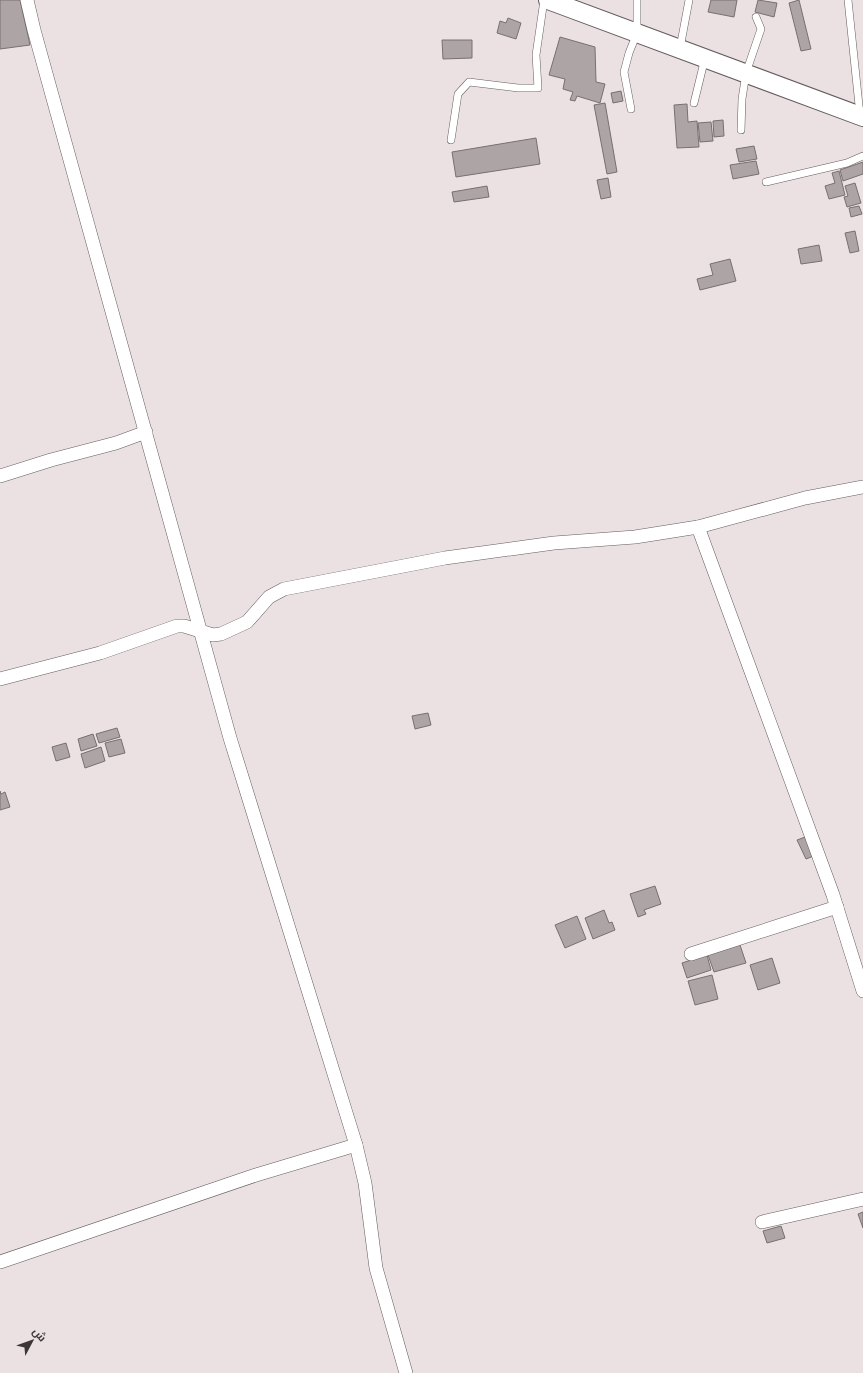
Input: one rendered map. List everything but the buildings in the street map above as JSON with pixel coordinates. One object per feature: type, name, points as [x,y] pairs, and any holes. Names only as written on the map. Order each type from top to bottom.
[{"type":"street","points":[[27,0],[34,30],[146,432],[199,632],[230,738],[356,1145],[365,1183],[376,1268],[406,1373]]},
{"type":"street","points":[[548,0],[861,116]]},
{"type":"street","points":[[0,476],[51,460],[116,443],[146,432]]},
{"type":"street","points":[[0,679],[100,653],[177,626],[184,626],[199,632],[213,635],[238,627],[250,619],[269,597],[276,592],[297,587],[445,558],[554,543],[635,537],[698,527],[805,498],[863,487]]},
{"type":"street","points":[[698,527],[837,907],[863,990]]},
{"type":"street","points":[[691,954],[837,907]]},
{"type":"street","points":[[1,1259],[256,1175],[356,1145]]},
{"type":"street","points":[[762,1222],[863,1200]]},
{"type":"lane","points":[[451,140],[458,94],[470,82],[518,88],[538,88],[536,55],[544,0]]},
{"type":"lane","points":[[631,109],[624,72],[629,53],[637,33],[637,0]]},
{"type":"lane","points":[[680,49],[689,0]]},
{"type":"lane","points":[[848,0],[861,116]]},
{"type":"lane","points":[[741,130],[742,99],[746,73],[761,29],[756,17]]},
{"type":"lane","points":[[694,103],[705,58]]},
{"type":"lane","points":[[766,182],[847,163],[863,156]]}]
